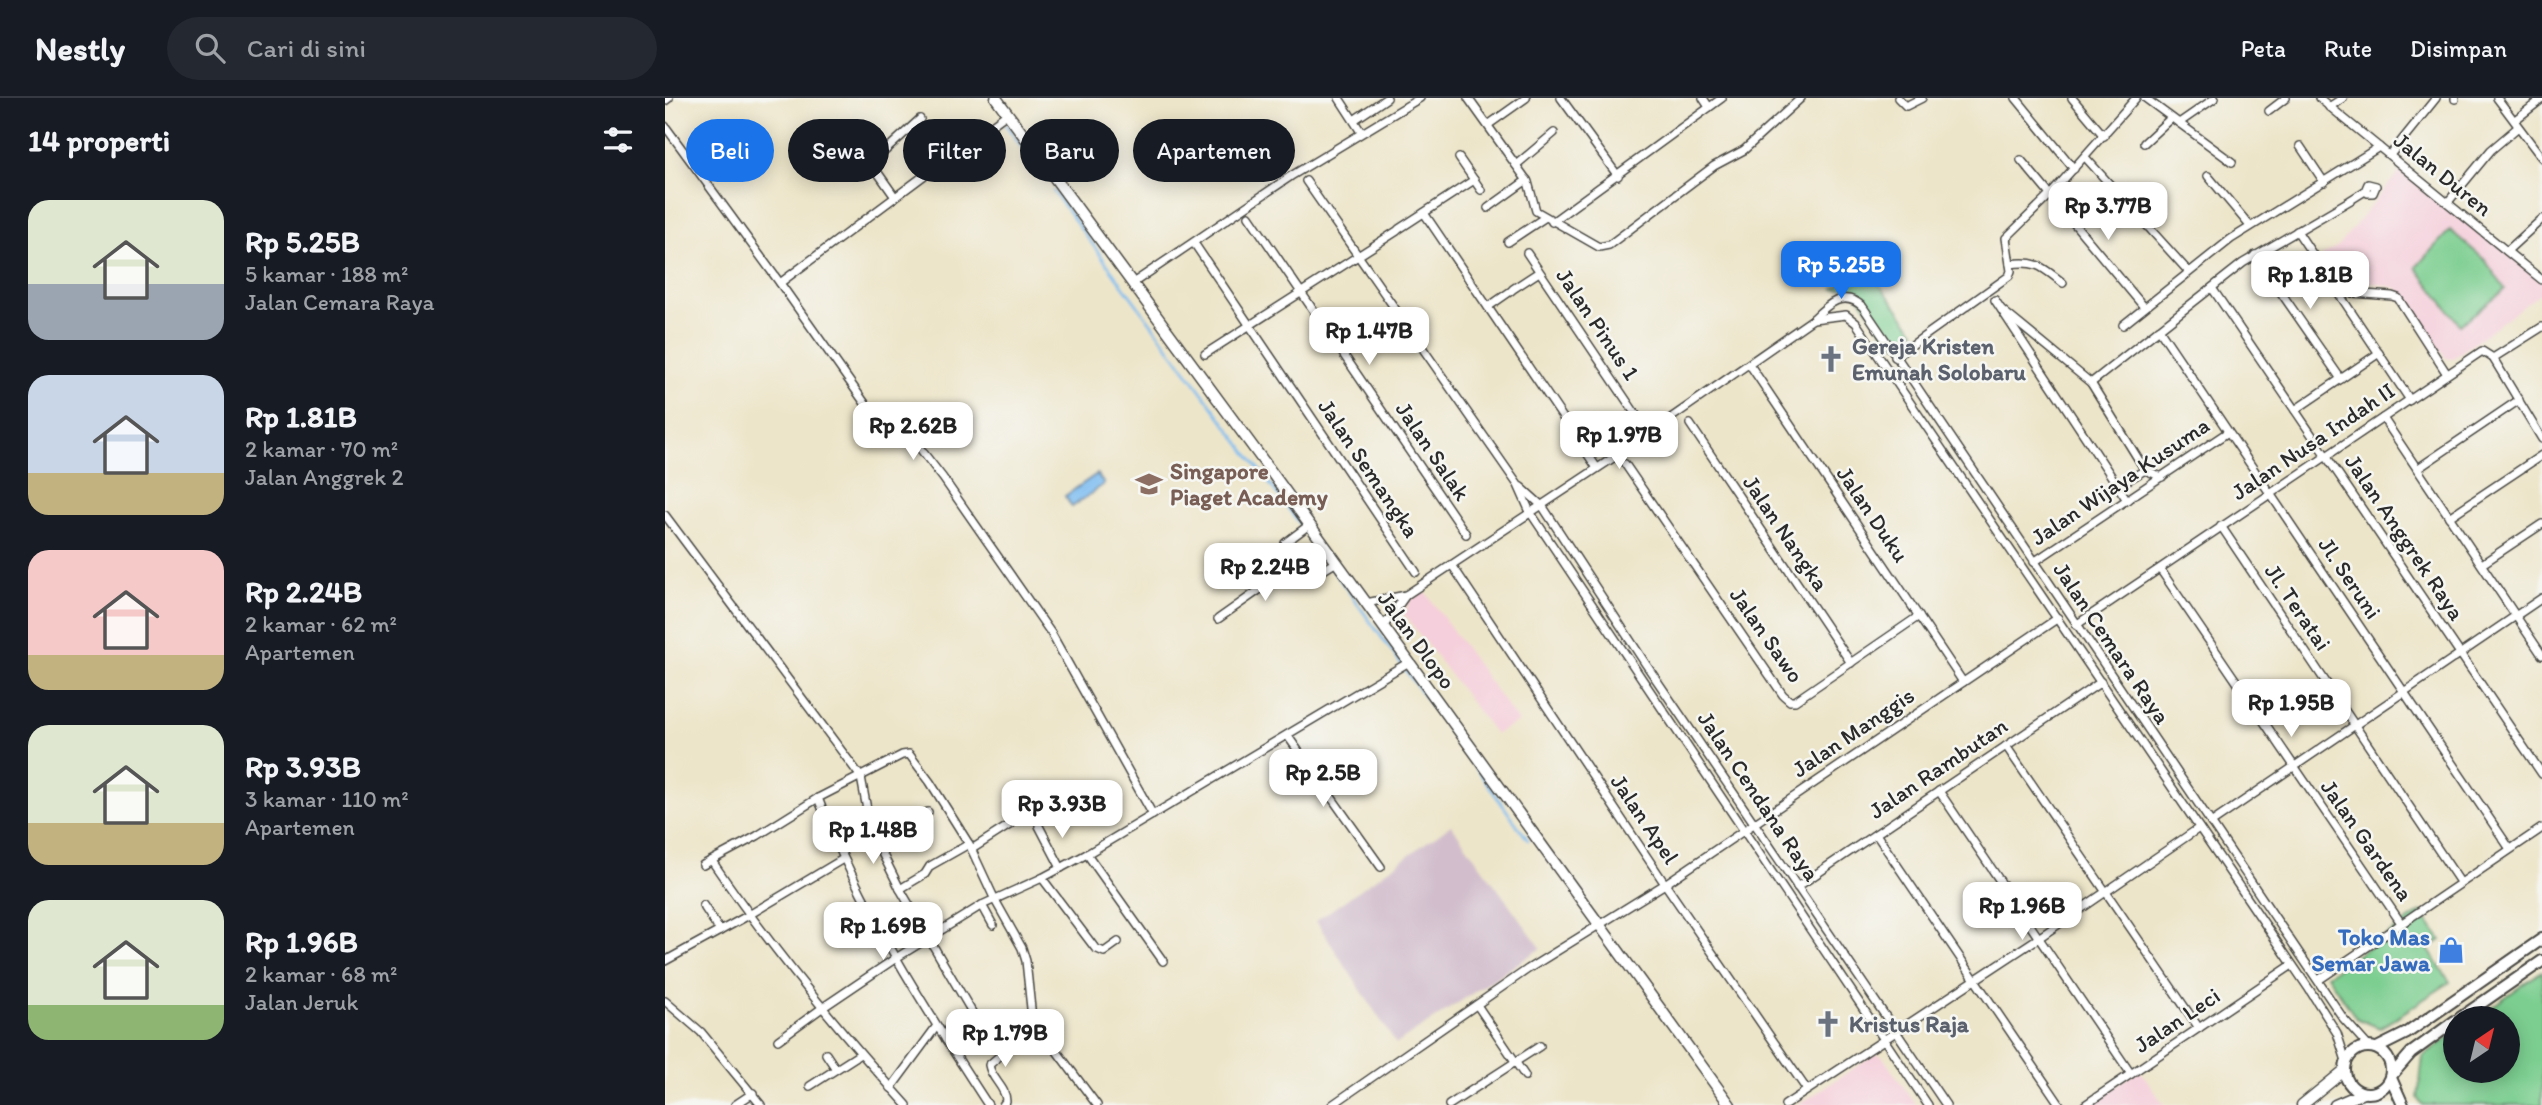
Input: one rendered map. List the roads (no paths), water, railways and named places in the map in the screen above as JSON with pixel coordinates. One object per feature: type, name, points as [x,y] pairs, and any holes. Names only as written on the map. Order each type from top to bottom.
[{"type":"main road","points":[[2377,1105],[2350,1085],[2346,1066],[2355,1051],[2373,1047],[2407,1033],[2542,939]]},
{"type":"main road","points":[[2478,1006],[2542,961]]},
{"type":"main road","points":[[2460,995],[2468,1006]]},
{"type":"main road","points":[[2365,1094],[2382,1090],[2411,1053],[2443,1030]]},
{"type":"main road","points":[[2373,1047],[2387,1056],[2392,1069],[2391,1077],[2403,1105]]},
{"type":"street","points":[[665,101],[669,98]]},
{"type":"street","name":"Jalan Dlopo","points":[[996,98],[1004,115],[1133,283],[1331,566],[1366,603],[1383,626],[1405,665],[1599,924],[1730,1105]]},
{"type":"street","points":[[1339,98],[1361,132]]},
{"type":"street","points":[[1354,120],[1387,98]]},
{"type":"street","points":[[1133,283],[1291,176],[1420,98]]},
{"type":"street","points":[[1468,98],[1527,180],[1534,208],[1548,220],[1596,246],[1609,245],[1714,166],[1744,150],[1801,98]]},
{"type":"street","points":[[1488,125],[1526,98]]},
{"type":"street","points":[[1561,98],[1618,176]]},
{"type":"street","points":[[1703,98],[1709,107]]},
{"type":"street","points":[[1508,242],[1618,176],[1722,98]]},
{"type":"street","points":[[1898,98],[1906,106],[1922,98]]},
{"type":"street","points":[[2016,98],[2074,169]]},
{"type":"street","points":[[2072,98],[2104,136]]},
{"type":"street","points":[[1895,356],[2007,278],[2011,271],[2006,238],[2050,195],[2136,98]]},
{"type":"street","points":[[2145,98],[2232,162]]},
{"type":"street","points":[[2179,123],[2215,98]]},
{"type":"street","points":[[2269,111],[2286,98]]},
{"type":"street","name":"Jalan Duren","points":[[2319,98],[2542,280]]},
{"type":"street","points":[[2329,107],[2343,98]]},
{"type":"street","points":[[2390,155],[2435,98]]},
{"type":"street","points":[[2497,98],[2542,158]]},
{"type":"street","points":[[2448,202],[2491,150],[2542,99]]},
{"type":"street","points":[[780,283],[1004,115]]},
{"type":"street","points":[[2144,143],[2171,118]]},
{"type":"street","points":[[665,126],[881,426],[888,430],[905,429],[943,478],[1051,633],[1153,815]]},
{"type":"street","points":[[1516,165],[1554,133]]},
{"type":"street","points":[[895,197],[876,170],[874,161],[903,134]]},
{"type":"street","points":[[2300,146],[2324,182]]},
{"type":"street","points":[[2123,325],[2189,271],[2251,226],[2379,147]]},
{"type":"street","points":[[2085,157],[2189,271]]},
{"type":"street","points":[[1459,158],[1481,190]]},
{"type":"street","points":[[2021,160],[2144,307]]},
{"type":"street","points":[[2208,176],[2251,226]]},
{"type":"street","points":[[1205,354],[1473,180]]},
{"type":"street","points":[[1488,208],[1527,180]]},
{"type":"street","name":"Jalan Cendana Raya","points":[[1306,181],[1518,485],[1531,514],[1928,1105]]},
{"type":"street","points":[[2091,383],[2255,255],[2365,191]]},
{"type":"street","points":[[1424,213],[1597,468]]},
{"type":"street","name":"Jalan Salak","points":[[1249,216],[1466,534]]},
{"type":"street","points":[[2507,251],[2542,219]]},
{"type":"street","points":[[2297,231],[2410,400]]},
{"type":"street","name":"Jalan Semangka","points":[[1196,246],[1416,572]]},
{"type":"street","name":"Jalan Pinus 1","points":[[1527,253],[1649,434]]},
{"type":"street","points":[[2255,255],[2341,379]]},
{"type":"street","points":[[2010,264],[2038,264],[2063,283]]},
{"type":"street","name":"Jalan Pinus 1","points":[[1488,307],[1539,272]]},
{"type":"street","name":"Jalan Anggrek Raya","points":[[2212,288],[2542,774]]},
{"type":"street","points":[[2338,292],[2398,298],[2447,374]]},
{"type":"street","name":"Jalan Cemara Raya","points":[[1406,594],[1649,434],[1835,300],[1854,300],[1863,307],[2343,1018],[2373,1047]]},
{"type":"street","points":[[1995,300],[2127,500]]},
{"type":"street","points":[[2002,310],[2091,383],[2145,470],[2162,477]]},
{"type":"street","name":"Jalan Cemara Raya","points":[[1813,318],[1843,315],[1851,318],[1878,354],[2309,989],[2337,1033],[2346,1066]]},
{"type":"street","points":[[2542,327],[2493,358],[2542,439]]},
{"type":"street","name":"Jl. Seruni","points":[[2159,329],[2510,849]]},
{"type":"street","points":[[1878,354],[1889,347]]},
{"type":"street","name":"Jalan Nusa Indah II","points":[[2076,625],[2482,351],[2493,358]]},
{"type":"street","points":[[2295,410],[2379,354]]},
{"type":"street","name":"Jalan Duku","points":[[1752,368],[1963,682]]},
{"type":"street","points":[[2417,469],[2519,400]]},
{"type":"street","points":[[2383,418],[2542,655]]},
{"type":"street","name":"Jalan Nangka","points":[[1690,425],[1851,663]]},
{"type":"street","name":"Jalan Wijaya Kusuma","points":[[2034,562],[2228,432]]},
{"type":"street","points":[[2449,516],[2542,454]]},
{"type":"street","name":"Jalan Sawo","points":[[1625,464],[1786,699],[1795,701],[1919,617]]},
{"type":"street","points":[[2118,486],[2145,470]]},
{"type":"street","name":"Jalan Cendana Raya","points":[[1518,485],[1542,506],[1645,663],[1945,1105]]},
{"type":"street","points":[[1990,517],[2000,511]]},
{"type":"street","points":[[665,516],[861,778],[871,831],[900,889],[981,1026],[991,1029],[1035,1021]]},
{"type":"street","points":[[2481,564],[2542,524]]},
{"type":"street","name":"Jl. Teratai","points":[[2221,526],[2460,882]]},
{"type":"street","points":[[1305,528],[1284,545],[1296,564],[1309,579],[1331,566]]},
{"type":"street","points":[[1218,619],[1296,564]]},
{"type":"street","name":"Jalan Apel","points":[[1454,568],[1665,884],[1807,1090]]},
{"type":"street","name":"Jalan Gardena","points":[[2160,569],[2400,923]]},
{"type":"street","points":[[1366,603],[1406,594]]},
{"type":"street","points":[[1383,626],[1406,594]]},
{"type":"street","points":[[2211,823],[2542,598]]},
{"type":"street","name":"Jalan Manggis","points":[[1332,1105],[1599,924],[1665,884],[2057,618]]},
{"type":"street","points":[[1636,669],[1645,663]]},
{"type":"street","points":[[778,1040],[896,958],[982,905],[1087,854],[1405,665]]},
{"type":"street","name":"Jalan Rambutan","points":[[1797,887],[2101,682]]},
{"type":"street","points":[[2125,718],[2135,710]]},
{"type":"street","points":[[1287,736],[1381,867]]},
{"type":"street","points":[[2006,746],[2199,1028]]},
{"type":"street","points":[[703,865],[818,798],[902,755],[909,754],[970,846],[995,900],[1022,948],[1035,1021],[1097,1105]]},
{"type":"street","points":[[1939,791],[2131,1074]]},
{"type":"street","points":[[818,798],[843,859],[896,958],[936,1027],[988,1105]]},
{"type":"street","points":[[877,840],[928,813]]},
{"type":"street","points":[[900,889],[925,874],[930,866],[1011,824]]},
{"type":"street","points":[[1039,826],[1061,868]]},
{"type":"street","points":[[1785,1105],[2037,939],[2199,828]]},
{"type":"street","points":[[2320,979],[2542,828]]},
{"type":"street","points":[[838,847],[871,831]]},
{"type":"street","points":[[1876,834],[2060,1105]]},
{"type":"street","points":[[1087,854],[1163,961]]},
{"type":"street","points":[[665,961],[843,859]]},
{"type":"street","points":[[712,861],[749,915],[822,1008],[907,1105]]},
{"type":"street","points":[[1042,878],[1095,948],[1104,952],[1118,942]]},
{"type":"street","points":[[703,905],[720,931]]},
{"type":"street","points":[[982,905],[993,925]]},
{"type":"street","name":"Jalan Leci","points":[[2085,1105],[2290,967]]},
{"type":"street","points":[[665,1001],[701,1032],[761,1105]]},
{"type":"street","points":[[1477,1005],[1525,1076]]},
{"type":"street","points":[[946,1040],[976,1019]]},
{"type":"street","points":[[1003,1105],[1006,1094],[990,1071],[989,1065],[1035,1021]]},
{"type":"street","points":[[891,1088],[936,1027]]},
{"type":"street","points":[[1449,1105],[1540,1046]]},
{"type":"street","points":[[826,1054],[837,1069]]},
{"type":"street","points":[[810,1086],[860,1054]]},
{"type":"street","points":[[2302,1105],[2346,1066]]},
{"type":"street","points":[[735,1105],[753,1093]]},
{"type":"street","points":[[2335,1105],[2365,1094]]},
{"type":"water","points":[[1097,474],[1104,484],[1072,507],[1065,496]]},
{"type":"waterway","points":[[1006,125],[1020,145]]},
{"type":"waterway","points":[[1053,191],[1310,538],[1528,840]]},
{"type":"place","name":"Gereja Kristen Emunah Solobaru","points":[[1831,359]]},
{"type":"place","name":"Singapore Piaget Academy","points":[[1149,484]]},
{"type":"place","name":"Toko Mas Semar Jawa","points":[[2451,950]]},
{"type":"place","name":"Kristus Raja","points":[[1828,1024]]}]
